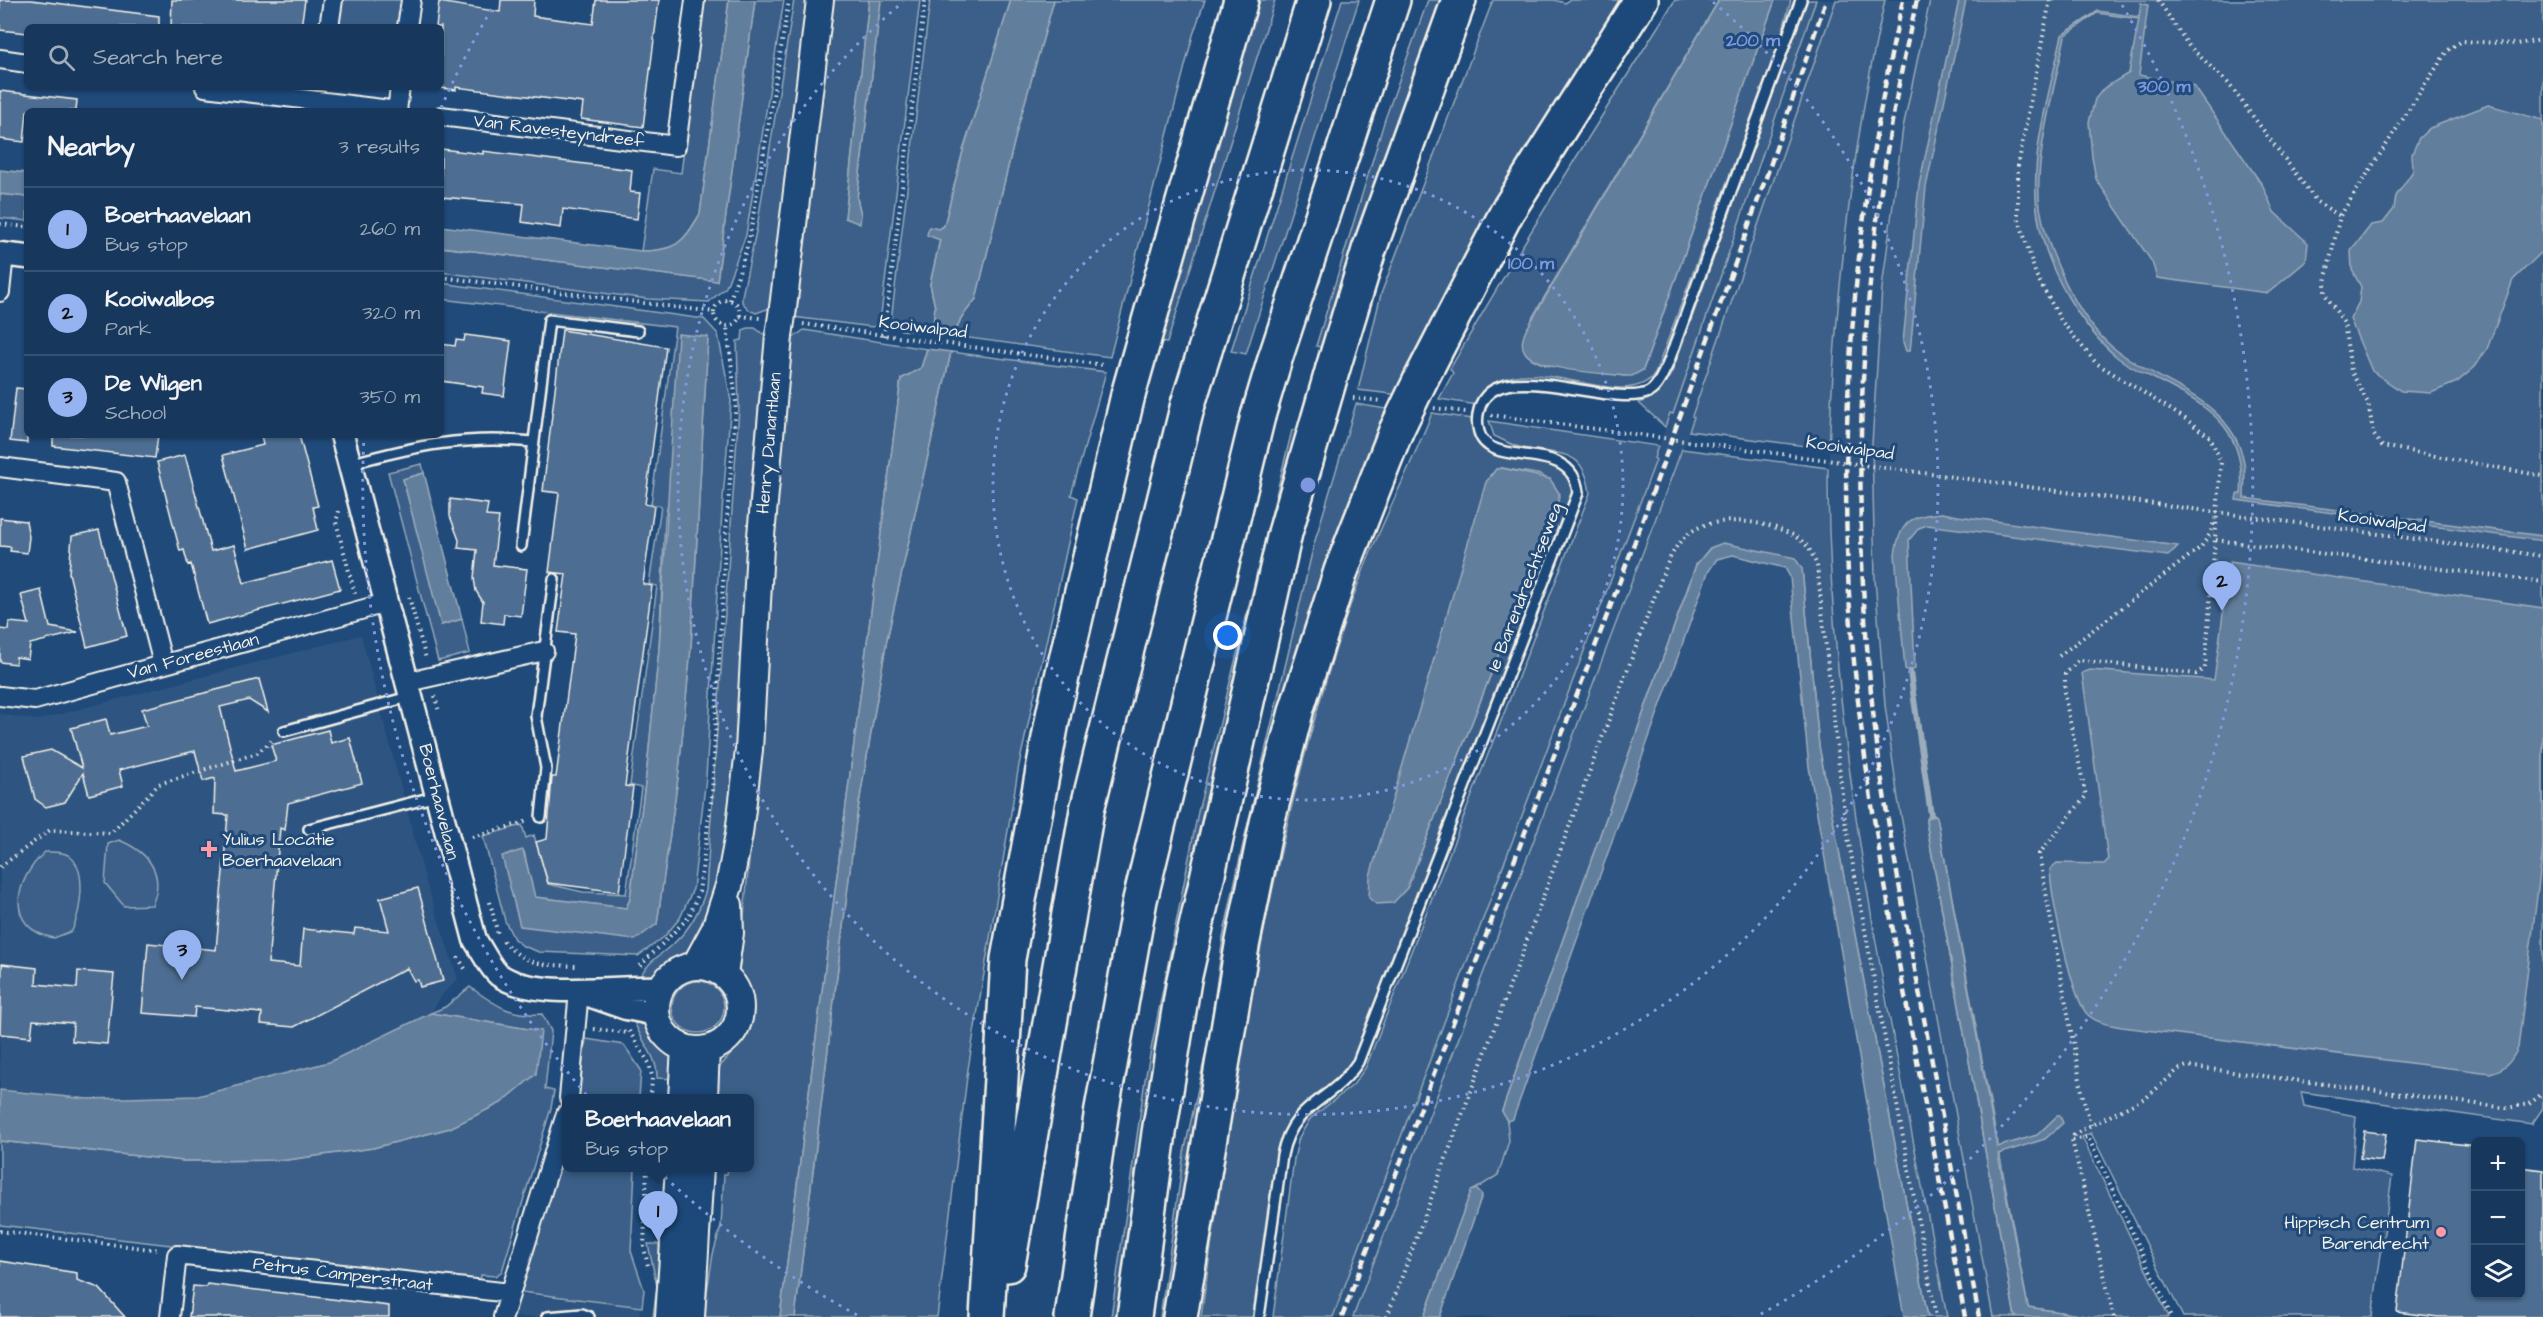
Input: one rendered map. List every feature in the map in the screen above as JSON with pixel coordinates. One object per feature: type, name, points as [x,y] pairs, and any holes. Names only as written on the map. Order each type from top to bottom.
[{"type":"highway","points":[[987,1317],[1008,959],[1054,711],[1128,395],[1241,0]]},
{"type":"highway","points":[[999,1317],[1087,810],[1188,404],[1314,0]]},
{"type":"highway","points":[[1072,1317],[1102,1109],[1140,900],[1258,416],[1393,0]]},
{"type":"highway","points":[[1134,1317],[1159,1133],[1184,980],[1286,533],[1369,250],[1459,0]]},
{"type":"highway","points":[[1180,1317],[1240,958],[1267,823],[1297,708],[1334,594],[1396,431],[1507,212],[1641,0]]},
{"type":"main road","name":"Henry Dunantlaan","points":[[694,966],[715,929],[729,886],[739,834],[749,750],[760,548],[780,322],[820,0]]},
{"type":"main road","name":"Henry Dunantlaan","points":[[724,974],[730,933],[729,886]]},
{"type":"main road","points":[[694,966],[705,966],[724,974],[734,984],[739,997],[740,1011],[737,1024],[730,1036],[719,1045],[696,1049],[666,1035],[656,1014],[656,1001],[661,988],[675,973],[694,966]]},
{"type":"main road","points":[[683,1094],[696,1049]]},
{"type":"main road","points":[[696,1049],[703,1094]]},
{"type":"main road","points":[[669,1317],[679,1172]]},
{"type":"main road","points":[[691,1317],[700,1172]]},
{"type":"street","points":[[329,24],[333,0]]},
{"type":"street","points":[[407,24],[411,0]]},
{"type":"street","name":"Van Ravesteyndreef","points":[[444,116],[676,146],[695,0]]},
{"type":"street","points":[[0,59],[24,63]]},
{"type":"street","points":[[248,90],[320,95],[383,108]]},
{"type":"street","points":[[398,108],[400,90]]},
{"type":"street","points":[[0,292],[2,254],[24,257]]},
{"type":"street","name":"Boerhaavelaan","points":[[343,438],[475,940],[499,974],[533,987],[579,991],[629,986],[661,988]]},
{"type":"street","points":[[0,466],[116,482],[163,664]]},
{"type":"street","name":"Van Foreestlaan","points":[[0,696],[35,700],[386,603]]},
{"type":"street","points":[[410,689],[430,676],[544,651]]},
{"type":"street","points":[[570,1094],[578,1027],[579,991]]},
{"type":"street","name":"Boerhaavelaan","points":[[579,991],[626,1008],[656,1014]]},
{"type":"street","points":[[503,1317],[562,1130]]},
{"type":"street","points":[[170,1317],[177,1255]]},
{"type":"street","name":"Petrus Camperstraat","points":[[177,1255],[510,1293]]},
{"type":"lane","points":[[1478,413],[1484,399],[1490,393],[1517,384],[1629,396],[1648,392],[1655,387],[1671,355],[1801,0]]},
{"type":"lane","points":[[521,546],[549,320],[638,331]]},
{"type":"lane","name":"1e Barendrechtseweg","points":[[1259,1317],[1282,1155],[1288,1133],[1300,1114],[1344,1081],[1358,1062],[1578,493],[1574,475],[1558,463],[1550,459],[1501,451],[1485,443],[1478,428],[1478,413]]},
{"type":"lane","points":[[349,464],[431,443],[492,438],[533,442]]},
{"type":"lane","points":[[541,817],[546,768],[536,716],[554,579]]},
{"type":"lane","points":[[284,731],[410,689]]},
{"type":"lane","points":[[309,829],[437,795]]},
{"type":"lane","points":[[547,1317],[582,1314],[589,1317]]},
{"type":"path","points":[[730,300],[749,241],[789,0]]},
{"type":"path","points":[[884,336],[925,0]]},
{"type":"path","points":[[2050,0],[2018,166],[2018,216],[2036,275],[2062,322],[2096,363],[2210,437],[2221,462],[2205,668],[2196,674],[2079,660],[2065,674],[2065,698],[2086,796],[2039,854],[2083,1097],[2091,1125]]},
{"type":"path","points":[[2158,0],[2189,46],[2228,82],[2317,202],[2340,216]]},
{"type":"path","points":[[2543,40],[2516,44],[2462,41],[2447,51],[2340,216],[2325,282],[2325,294],[2344,323],[2350,371],[2368,403],[2374,435],[2382,446],[2543,476]]},
{"type":"path","points":[[0,224],[24,227]]},
{"type":"path","points":[[444,277],[714,312]]},
{"type":"path","points":[[730,300],[736,303],[740,315],[738,321],[727,327],[715,319],[714,312],[722,301],[730,300]]},
{"type":"path","name":"Kooiwalpad","points":[[740,315],[1103,364]]},
{"type":"path","name":"Henry Dunantlaan","points":[[638,968],[689,917],[699,892],[712,794],[725,544],[736,402],[727,327]]},
{"type":"path","name":"Kooiwalpad","points":[[1478,413],[2028,485],[2543,556]]},
{"type":"path","points":[[2059,656],[2201,547],[2210,534],[2218,513]]},
{"type":"path","points":[[1387,1317],[1674,548],[1694,530],[1724,521],[1784,529],[1807,546],[1817,566],[1845,821],[1936,1317]]},
{"type":"path","points":[[2216,540],[2543,582]]},
{"type":"path","name":"Boerhaavelaan","points":[[407,587],[442,721]]},
{"type":"path","points":[[0,867],[50,830],[111,833],[159,784],[257,753],[284,731]]},
{"type":"path","points":[[472,837],[506,825],[541,817]]},
{"type":"path","name":"Boerhaavelaan","points":[[470,827],[475,848]]},
{"type":"path","points":[[487,892],[499,937],[514,953],[536,964],[581,967]]},
{"type":"path","points":[[578,1027],[629,1033]]},
{"type":"path","points":[[2114,1317],[2072,1140],[2074,1134],[2147,1097],[2179,1069],[2187,1066],[2507,1108],[2529,1104],[2543,1093]]},
{"type":"path","points":[[2072,1140],[2088,1137],[2172,1317]]},
{"type":"path","points":[[647,1172],[644,1247],[648,1269]]},
{"type":"path","points":[[0,1231],[169,1251],[177,1255]]},
{"type":"shaded area","points":[[342,0],[404,0],[400,24],[339,24]]},
{"type":"shaded area","points":[[703,0],[729,0],[700,214],[689,232],[678,243],[663,249],[641,251],[653,169],[681,173]]},
{"type":"shaded area","points":[[729,0],[755,0],[717,281],[444,247],[444,226],[653,251],[671,247],[677,243],[689,232],[700,214]]},
{"type":"shaded area","points":[[755,0],[784,0],[746,235],[726,287],[709,302],[648,299],[444,272],[444,247],[717,281]]},
{"type":"shaded area","points":[[794,0],[810,0],[770,308],[756,313],[749,310],[742,302],[742,296],[757,227]]},
{"type":"shaded area","points":[[829,0],[869,0],[845,218],[861,215],[857,198],[881,0],[920,0],[880,322],[873,327],[793,317]]},
{"type":"shaded area","points":[[869,0],[881,0],[857,198],[861,215],[860,224],[845,218]]},
{"type":"shaded area","points":[[930,0],[1011,0],[963,151],[944,226],[939,229],[940,239],[930,284],[935,307],[932,333],[901,330],[891,321]]},
{"type":"shaded area","points":[[1011,0],[1054,0],[1017,130],[976,299],[961,318],[954,336],[932,333],[935,307],[930,284],[940,240],[927,235],[929,227],[939,229],[944,226],[963,151]]},
{"type":"shaded area","points":[[1054,0],[1205,0],[1193,35],[1110,357],[954,336],[961,318],[976,299],[1017,130]]},
{"type":"shaded area","points":[[1255,0],[1275,0],[1167,343],[1155,342]]},
{"type":"shaded area","points":[[1342,0],[1359,0],[1246,354],[1231,351]]},
{"type":"shaded area","points":[[1428,0],[1442,0],[1325,348],[1316,346],[1385,119]]},
{"type":"shaded area","points":[[1493,0],[1554,0],[1565,3],[1570,0],[1623,0],[1400,395],[1358,390],[1381,294]]},
{"type":"shaded area","points":[[1675,0],[1719,0],[1532,318],[1545,365],[1625,376],[1643,370],[1775,0],[1791,0],[1780,40],[1655,374],[1638,386],[1617,388],[1539,375],[1515,376],[1493,385],[1477,405],[1439,399],[1453,373],[1450,369],[1505,276]]},
{"type":"shaded area","points":[[1719,0],[1775,0],[1643,370],[1632,376],[1587,372],[1556,367],[1532,358],[1523,347],[1526,330]]},
{"type":"shaded area","points":[[1807,0],[1816,0],[1673,414],[1670,413],[1665,427],[1639,403],[1659,390],[1673,370]]},
{"type":"shaded area","points":[[1816,0],[1930,0],[1903,128],[1885,255],[1872,444],[1875,579],[1885,705],[1898,799],[1993,1317],[1947,1317],[1867,886],[1847,761],[1832,610],[1829,449],[1690,431],[1677,464],[1675,464],[1353,1317],[1333,1317],[1656,460],[1654,459],[1759,170]]},
{"type":"shaded area","points":[[1836,0],[1885,0],[1854,168],[1840,280],[1829,449],[1689,431],[1694,417],[1692,416]]},
{"type":"shaded area","points":[[1930,0],[2543,0],[2543,1108],[2532,1124],[2301,1092],[2304,1106],[2356,1116],[2352,1167],[2392,1176],[2372,1317],[2183,1317],[2091,1133],[2082,1137],[2169,1317],[2092,1317],[2028,1307],[1937,817],[1934,815],[1928,817],[1926,822],[2015,1317],[1993,1317],[1898,799],[1885,705],[1875,579],[1872,444],[1882,288],[1903,128]]},
{"type":"shaded area","points":[[1959,0],[1966,0],[1926,187],[1910,351],[1906,351],[1903,342],[1919,185]]},
{"type":"shaded area","points":[[2141,3],[2148,5],[2139,75],[2194,86],[2263,186],[2274,212],[2308,243],[2306,261],[2268,293],[2157,278],[2152,262],[2096,179],[2089,122],[2095,99],[2104,88],[2129,73],[2139,19],[2097,13],[2065,36],[2042,146],[2039,189],[2044,224],[2057,263],[2075,301],[2098,334],[2129,359],[2208,406],[2224,421],[2236,440],[2244,462],[2244,498],[2543,536],[2543,541],[2236,500],[2237,494],[2241,494],[2241,471],[2237,451],[2220,421],[2190,398],[2118,358],[2104,345],[2079,314],[2050,260],[2039,223],[2036,176],[2041,128],[2062,35],[2098,11],[2139,17]]},
{"type":"shaded area","points":[[2488,105],[2543,120],[2543,251],[2513,280],[2487,349],[2475,367],[2457,382],[2431,393],[2401,391],[2372,371],[2350,319],[2359,302],[2361,287],[2352,270],[2351,251],[2371,225],[2383,223],[2394,209],[2396,196],[2413,171],[2412,154],[2419,138],[2430,128]]},
{"type":"shaded area","points":[[0,170],[24,173],[24,197],[0,194]]},
{"type":"shaded area","points":[[0,194],[24,197],[24,221],[0,218]]},
{"type":"shaded area","points":[[444,283],[704,319],[718,334],[731,401],[706,777],[693,889],[680,918],[664,937],[638,956],[539,952],[523,946],[514,939],[505,921],[483,836],[522,825],[526,838],[534,835],[548,884],[583,892],[626,894],[641,788],[630,785],[657,586],[649,584],[661,506],[651,504],[675,327],[444,299]],"holes":[[[708,337],[691,647],[679,771],[657,924],[521,926],[524,851],[534,897],[626,908],[630,899],[659,649],[665,517]]]},
{"type":"shaded area","points":[[755,328],[766,336],[750,492],[737,740],[720,871],[711,910],[687,956],[658,974],[639,978],[649,965],[687,929],[700,907],[706,890],[739,408],[737,341],[742,340],[743,330]]},
{"type":"shaded area","points":[[804,330],[927,349],[921,368],[901,379],[780,1317],[703,1317],[713,1254],[721,1226],[724,1174],[754,1172],[754,1094],[717,1094],[717,1070],[746,1037],[752,992],[739,970],[760,741],[778,461],[793,338]]},
{"type":"shaded area","points":[[678,334],[708,337],[691,647],[679,771],[657,924],[635,940],[520,926],[502,856],[523,850],[535,897],[626,908],[630,899],[659,649]]},
{"type":"shaded area","points":[[927,349],[951,352],[887,639],[856,821],[795,1317],[780,1317],[901,379],[921,368]]},
{"type":"shaded area","points":[[951,352],[1106,372],[1071,495],[1078,498],[1019,765],[968,1069],[937,1317],[795,1317],[856,821],[887,639]]},
{"type":"shaded area","points":[[1356,404],[1392,410],[1321,598],[1176,1317],[1160,1317],[1184,1153],[1209,1038],[1223,938],[1241,853],[1314,544]]},
{"type":"shaded area","points":[[1432,413],[1472,419],[1477,439],[1489,450],[1507,457],[1546,464],[1562,470],[1571,481],[1572,500],[1358,1051],[1348,1069],[1329,1088],[1294,1115],[1282,1137],[1254,1317],[1201,1317],[1242,1049],[1276,873],[1297,785],[1321,698],[1357,586]],"holes":[[[1502,468],[1542,475],[1559,493],[1558,503],[1407,888],[1490,475]]]},
{"type":"shaded area","points":[[1489,421],[1658,446],[1654,458],[1656,460],[1333,1317],[1273,1317],[1294,1159],[1299,1137],[1310,1119],[1353,1085],[1366,1067],[1590,493],[1581,465],[1573,458],[1510,444],[1494,436]]},
{"type":"shaded area","points":[[1292,430],[1303,432],[1122,1317],[1111,1317],[1145,1080],[1198,812]]},
{"type":"shaded area","points":[[1682,449],[1828,468],[1831,575],[1839,682],[1852,789],[1886,1001],[1947,1317],[1928,1317],[1819,746],[1802,569],[1710,548],[1696,565],[1502,1111],[1507,1121],[1509,1141],[1498,1175],[1471,1192],[1424,1317],[1353,1317]]},
{"type":"shaded area","points":[[422,464],[424,473],[403,479],[442,625],[462,619],[470,653],[438,661],[388,472]]},
{"type":"shaded area","points":[[1502,468],[1550,479],[1559,493],[1558,503],[1407,888],[1393,903],[1376,904],[1369,898],[1370,876],[1486,482],[1496,469]]},
{"type":"shaded area","points":[[424,473],[462,619],[441,625],[403,479]]},
{"type":"shaded area","points":[[1942,513],[2178,546],[2168,556],[1927,525],[1919,528],[1909,540],[1915,668],[1910,672],[1905,669],[1895,554],[1897,543],[1904,527],[1914,518]]},
{"type":"shaded area","points":[[1723,543],[1795,558],[1802,569],[1819,746],[1928,1317],[1904,1317],[1809,767],[1790,577],[1785,568],[1733,555],[1717,559],[1708,572],[1513,1119],[1507,1121],[1502,1111],[1696,565],[1710,548]]},
{"type":"shaded area","points":[[1733,555],[1785,568],[1790,577],[1904,1317],[1440,1317],[1482,1196],[1476,1189],[1498,1175],[1509,1141],[1507,1121],[1513,1119],[1708,572],[1717,559]]},
{"type":"shaded area","points":[[2230,562],[2543,608],[2543,848],[2518,1048],[2504,1067],[2490,1073],[2122,1027],[2095,1020],[2087,1014],[2081,1004],[2063,945],[2050,869],[2057,863],[2104,864],[2108,860],[2082,673],[2090,670],[2214,680]]},
{"type":"shaded area","name":"Yulius Locatie Boerhaavelaan","points":[[361,635],[426,882],[458,979],[442,995],[431,1013],[324,1063],[198,1096],[88,1099],[0,1090],[0,714],[38,720]]},
{"type":"shaded area","points":[[1929,815],[1937,817],[1997,1147],[2037,1135],[2057,1116],[2060,1116],[2063,1123],[2045,1139],[1998,1154],[2028,1307],[2092,1317],[2015,1317],[1926,821]]},
{"type":"shaded area","points":[[119,840],[146,857],[152,865],[157,883],[152,905],[124,906],[105,883],[108,844]]},
{"type":"shaded area","points":[[45,852],[60,852],[68,855],[75,862],[81,880],[80,903],[72,931],[54,938],[38,933],[27,924],[21,914],[19,901],[21,888],[27,875]]},
{"type":"shaded area","points":[[693,981],[703,981],[717,988],[724,1007],[717,1026],[703,1033],[693,1033],[683,1029],[676,1022],[672,1012],[672,1002],[676,992],[683,985]]},
{"type":"shaded area","points":[[470,987],[503,1008],[520,1013],[542,1014],[551,1031],[545,1089],[554,1091],[551,1108],[502,1271],[496,1276],[481,1275],[480,1281],[0,1225],[0,1141],[184,1161],[287,1160],[373,1148],[450,1128],[541,1031],[431,1013],[445,1007]]},
{"type":"shaded area","points":[[431,1013],[541,1031],[536,1074],[501,1103],[450,1128],[373,1148],[287,1160],[184,1161],[0,1141],[0,1090],[88,1099],[198,1096],[329,1062]]},
{"type":"shaded area","points":[[633,1018],[648,1024],[670,1052],[675,1079],[657,1078],[655,1062]]},
{"type":"shaded area","points":[[586,1039],[624,1045],[641,1070],[639,1094],[579,1094]]},
{"type":"shaded area","points":[[562,1158],[562,1172],[635,1172],[631,1251],[644,1290],[642,1307],[521,1292]]},
{"type":"shaded area","points":[[1476,1189],[1482,1195],[1440,1317],[1424,1317],[1471,1191]]},
{"type":"shaded area","points":[[648,1244],[659,1244],[665,1293],[662,1317],[653,1317],[657,1286]]},
{"type":"shaded area","points":[[521,1294],[640,1307],[639,1317],[514,1317]]},
{"type":"building","points":[[0,0],[31,0],[159,16],[159,24],[24,24],[24,33],[0,30]]},
{"type":"building","points":[[172,0],[305,0],[301,24],[171,24]]},
{"type":"building","points":[[501,0],[534,0],[533,16],[593,24],[596,0],[659,0],[643,127],[581,119],[583,103],[456,87],[456,90],[444,88],[444,24],[436,24],[439,2],[500,12]]},
{"type":"building","points":[[0,91],[77,100],[76,108],[24,108],[24,142],[0,139]]},
{"type":"building","points":[[444,149],[483,154],[483,151],[632,170],[630,192],[640,193],[637,219],[563,209],[561,228],[522,222],[524,204],[444,197]]},
{"type":"building","points":[[562,330],[666,347],[645,504],[654,506],[643,584],[652,586],[625,786],[633,787],[619,892],[548,883],[536,842],[547,839],[552,777],[556,777],[575,634],[558,632],[566,574],[549,572],[559,493],[543,491]]},
{"type":"building","points":[[465,335],[511,341],[504,396],[482,393],[483,387],[444,381],[444,344],[455,346],[456,340],[464,341]]},
{"type":"building","points":[[16,388],[24,389],[24,438],[27,438],[27,443],[10,441]]},
{"type":"building","points":[[53,438],[158,438],[155,458],[53,446]]},
{"type":"building","points":[[262,438],[300,438],[318,506],[313,507],[318,530],[248,549],[223,455],[263,445]]},
{"type":"building","points":[[185,455],[211,551],[234,545],[244,583],[332,560],[340,589],[207,624],[191,564],[188,565],[184,550],[180,551],[157,462]]},
{"type":"building","points":[[450,499],[488,504],[486,516],[499,517],[493,565],[527,569],[521,616],[504,614],[503,624],[481,621],[483,602],[476,591],[474,578],[477,550],[458,548],[459,540],[450,516]]},
{"type":"building","points":[[0,518],[26,521],[29,537],[27,553],[10,551],[11,547],[0,546]]},
{"type":"building","points":[[99,530],[127,636],[87,647],[69,573],[72,536]]},
{"type":"building","points":[[41,590],[50,627],[78,632],[30,644],[28,659],[16,657],[16,664],[0,662],[0,629],[8,630],[9,622],[29,624],[21,595]]},
{"type":"building","points":[[259,679],[268,712],[249,700],[220,707],[236,771],[276,761],[271,745],[328,730],[331,743],[350,738],[362,783],[288,803],[285,830],[280,828],[268,963],[300,966],[303,929],[354,934],[355,928],[389,931],[380,898],[418,888],[443,981],[420,987],[418,980],[414,981],[407,968],[294,1027],[261,1024],[262,1013],[195,1007],[194,1017],[142,1013],[148,943],[216,950],[228,815],[214,814],[215,778],[203,781],[195,751],[119,770],[123,786],[89,795],[83,773],[65,802],[46,807],[35,799],[24,756],[51,750],[82,768],[71,728],[106,719],[110,735],[147,726],[142,709]]},
{"type":"building","points":[[2,964],[37,968],[36,984],[77,988],[78,971],[114,974],[107,1044],[72,1041],[73,1023],[33,1020],[31,1037],[0,1034]]},
{"type":"building","points":[[2364,1131],[2386,1134],[2382,1161],[2360,1158]]},
{"type":"building","name":"Hippisch Centrum Barendrecht","points":[[2417,1139],[2471,1146],[2471,1299],[2525,1299],[2525,1168],[2543,1170],[2543,1317],[2438,1317],[2397,1312]]},
{"type":"building","points":[[0,1261],[77,1273],[77,1280],[99,1288],[125,1317],[0,1317]]},
{"type":"building","points":[[207,1284],[389,1306],[389,1317],[189,1317],[193,1286],[206,1287]]},
{"type":"waterway","points":[[1910,672],[1931,815]]},
{"type":"railway","points":[[1342,1317],[1635,541],[1768,172],[1826,0]]},
{"type":"railway","points":[[1903,0],[1873,151],[1854,304],[1846,457],[1850,611],[1858,703],[1877,839],[1965,1317]]},
{"type":"railway","points":[[1917,0],[1899,81],[1885,163],[1866,327],[1860,492],[1863,575],[1876,737],[1888,817],[1979,1317]]},
{"type":"place","name":"Kooiwalbos","points":[[2222,611]]},
{"type":"place","name":"Yulius Locatie Boerhaavelaan","points":[[209,849]]},
{"type":"place","name":"De Wilgen","points":[[182,980]]},
{"type":"place","name":"Hippisch Centrum Barendrecht","points":[[2441,1232]]},
{"type":"place","name":"Boerhaavelaan","points":[[658,1241]]}]
